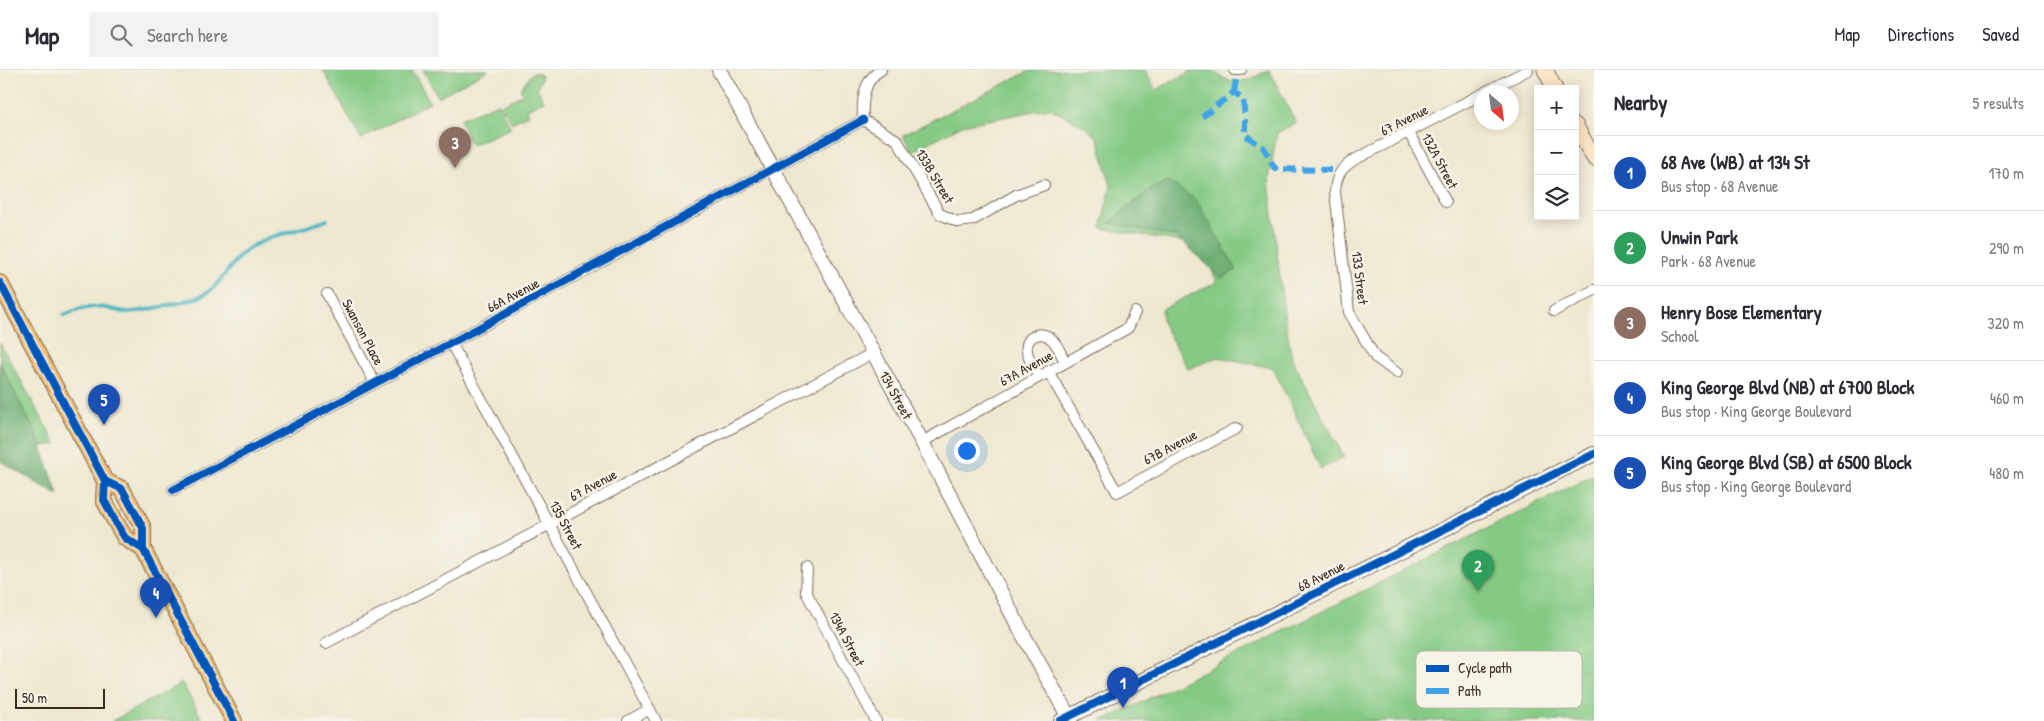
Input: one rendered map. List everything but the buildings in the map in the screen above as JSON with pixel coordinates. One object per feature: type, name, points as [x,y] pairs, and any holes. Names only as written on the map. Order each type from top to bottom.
[{"type":"main road","points":[[1545,70],[1553,85]]},
{"type":"main road","points":[[1578,130],[1594,158]]},
{"type":"main road","points":[[0,282],[105,481],[104,500],[114,519],[125,538],[142,549],[234,721]]},
{"type":"street","name":"134 Street","points":[[719,70],[922,442],[1066,720]]},
{"type":"street","points":[[863,120],[862,97],[873,74],[881,70]]},
{"type":"street","points":[[1235,70],[1241,70]]},
{"type":"street","points":[[1499,85],[1528,70]]},
{"type":"street","name":"67 Avenue","points":[[1340,170],[1354,160],[1474,98]]},
{"type":"street","name":"66A Avenue","points":[[173,490],[451,343],[863,120]]},
{"type":"street","name":"133B Street","points":[[863,120],[897,140],[940,214],[958,222],[974,220],[1016,195],[1044,184]]},
{"type":"street","name":"132A Street","points":[[1409,133],[1446,202]]},
{"type":"street","name":"133 Street","points":[[1340,170],[1337,177],[1336,192],[1349,312],[1375,357],[1397,374]]},
{"type":"street","points":[[1554,311],[1594,290]]},
{"type":"street","name":"Swanson Place","points":[[327,294],[375,383]]},
{"type":"street","name":"67A Avenue","points":[[922,442],[1128,328],[1134,312]]},
{"type":"street","points":[[1039,376],[1026,350],[1028,343],[1034,336],[1042,334],[1048,336],[1065,362]]},
{"type":"street","name":"135 Street","points":[[451,343],[656,721]]},
{"type":"street","name":"67 Avenue","points":[[326,644],[873,353]]},
{"type":"street","name":"67B Avenue","points":[[1048,371],[1117,492],[1237,428]]},
{"type":"street","name":"68 Avenue","points":[[1066,720],[1594,454]]},
{"type":"street","name":"134A Street","points":[[807,568],[806,592],[876,721]]},
{"type":"street","points":[[628,721],[650,709]]},
{"type":"green space","points":[[323,70],[412,70],[430,102],[361,139]]},
{"type":"green space","points":[[423,70],[488,70],[438,97]]},
{"type":"green space","points":[[1031,70],[1145,70],[1156,90],[1193,70],[1213,70],[1227,80],[1240,81],[1247,80],[1269,70],[1296,123],[1277,133],[1269,179],[1284,314],[1292,359],[1344,457],[1321,469],[1273,368],[1218,357],[1188,369],[1162,322],[1162,309],[1217,282],[1208,262],[1183,242],[1101,228],[1111,186],[1098,138],[1084,126],[1050,108],[962,125],[912,152],[903,135]]},
{"type":"green space","points":[[532,73],[538,73],[542,77],[537,88],[544,101],[527,109],[529,114],[512,123],[501,105],[523,94],[520,89]]},
{"type":"green space","points":[[498,103],[511,128],[471,145],[460,119]]},
{"type":"green space","points":[[1168,181],[1196,200],[1237,270],[1221,278],[1178,237],[1109,223],[1149,190]]},
{"type":"green space","points":[[0,343],[56,444],[0,453]]},
{"type":"green space","points":[[0,364],[36,433],[59,496],[0,461]]},
{"type":"green space","points":[[1594,475],[1594,721],[1101,721]]},
{"type":"green space","points":[[182,683],[203,721],[112,721]]},
{"type":"waterway","points":[[64,315],[80,309],[93,307],[134,312],[199,297],[214,287],[237,259],[251,247],[269,238],[327,220]]},
{"type":"marked path","points":[[1234,92],[1236,79]]},
{"type":"marked path","points":[[1202,117],[1234,92],[1243,99],[1245,135],[1264,148],[1275,169],[1331,170]]},
{"type":"cycle path","points":[[173,490],[451,343],[863,120]]},
{"type":"cycle path","points":[[0,283],[105,481],[104,500],[114,519],[125,538],[143,549],[234,721]]},
{"type":"cycle path","points":[[1060,721],[1594,454]]},
{"type":"cycle path","points":[[105,481],[122,489],[143,528],[143,549]]},
{"type":"place","name":"Henry Bose Elementary","points":[[455,168]]},
{"type":"place","name":"King George Blvd (SB) at 6500 Block","points":[[104,425]]},
{"type":"place","name":"Unwin Park","points":[[1478,591]]},
{"type":"place","name":"King George Blvd (NB) at 6700 Block","points":[[156,618]]},
{"type":"place","name":"68 Ave (WB) at 134 St","points":[[1123,708]]}]
